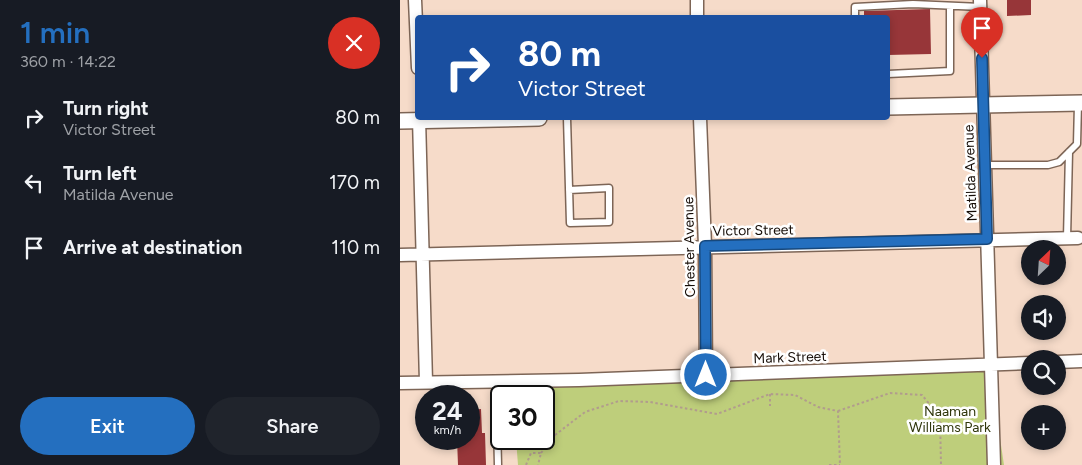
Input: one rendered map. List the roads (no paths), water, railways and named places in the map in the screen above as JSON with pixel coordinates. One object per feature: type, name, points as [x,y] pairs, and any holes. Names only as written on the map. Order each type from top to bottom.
[{"type":"street","points":[[415,0],[416,15]]},
{"type":"street","points":[[697,0],[697,15]]},
{"type":"street","name":"Matilda Avenue","points":[[981,3],[994,465]]},
{"type":"street","points":[[890,107],[1080,103]]},
{"type":"street","points":[[400,121],[415,119]]},
{"type":"street","points":[[419,120],[426,382]]},
{"type":"street","name":"Chester Avenue","points":[[700,120],[705,246],[706,375]]},
{"type":"street","name":"Victor Street","points":[[400,255],[1072,238]]},
{"type":"street","points":[[1066,362],[1082,361]]},
{"type":"street","name":"Mark Street","points":[[400,383],[1021,364]]},
{"type":"lane","points":[[855,15],[855,6],[913,4],[950,6],[981,3]]},
{"type":"lane","points":[[890,74],[950,71],[950,6]]},
{"type":"lane","points":[[985,165],[1048,165],[1059,162],[1077,144],[1080,103]]},
{"type":"lane","points":[[567,120],[569,190],[570,223],[609,222],[608,188],[569,190]]},
{"type":"lane","points":[[1069,152],[1072,238]]},
{"type":"lane","points":[[496,381],[498,465]]},
{"type":"park label","name":"Naaman Williams Park","points":[[950,420]]}]
